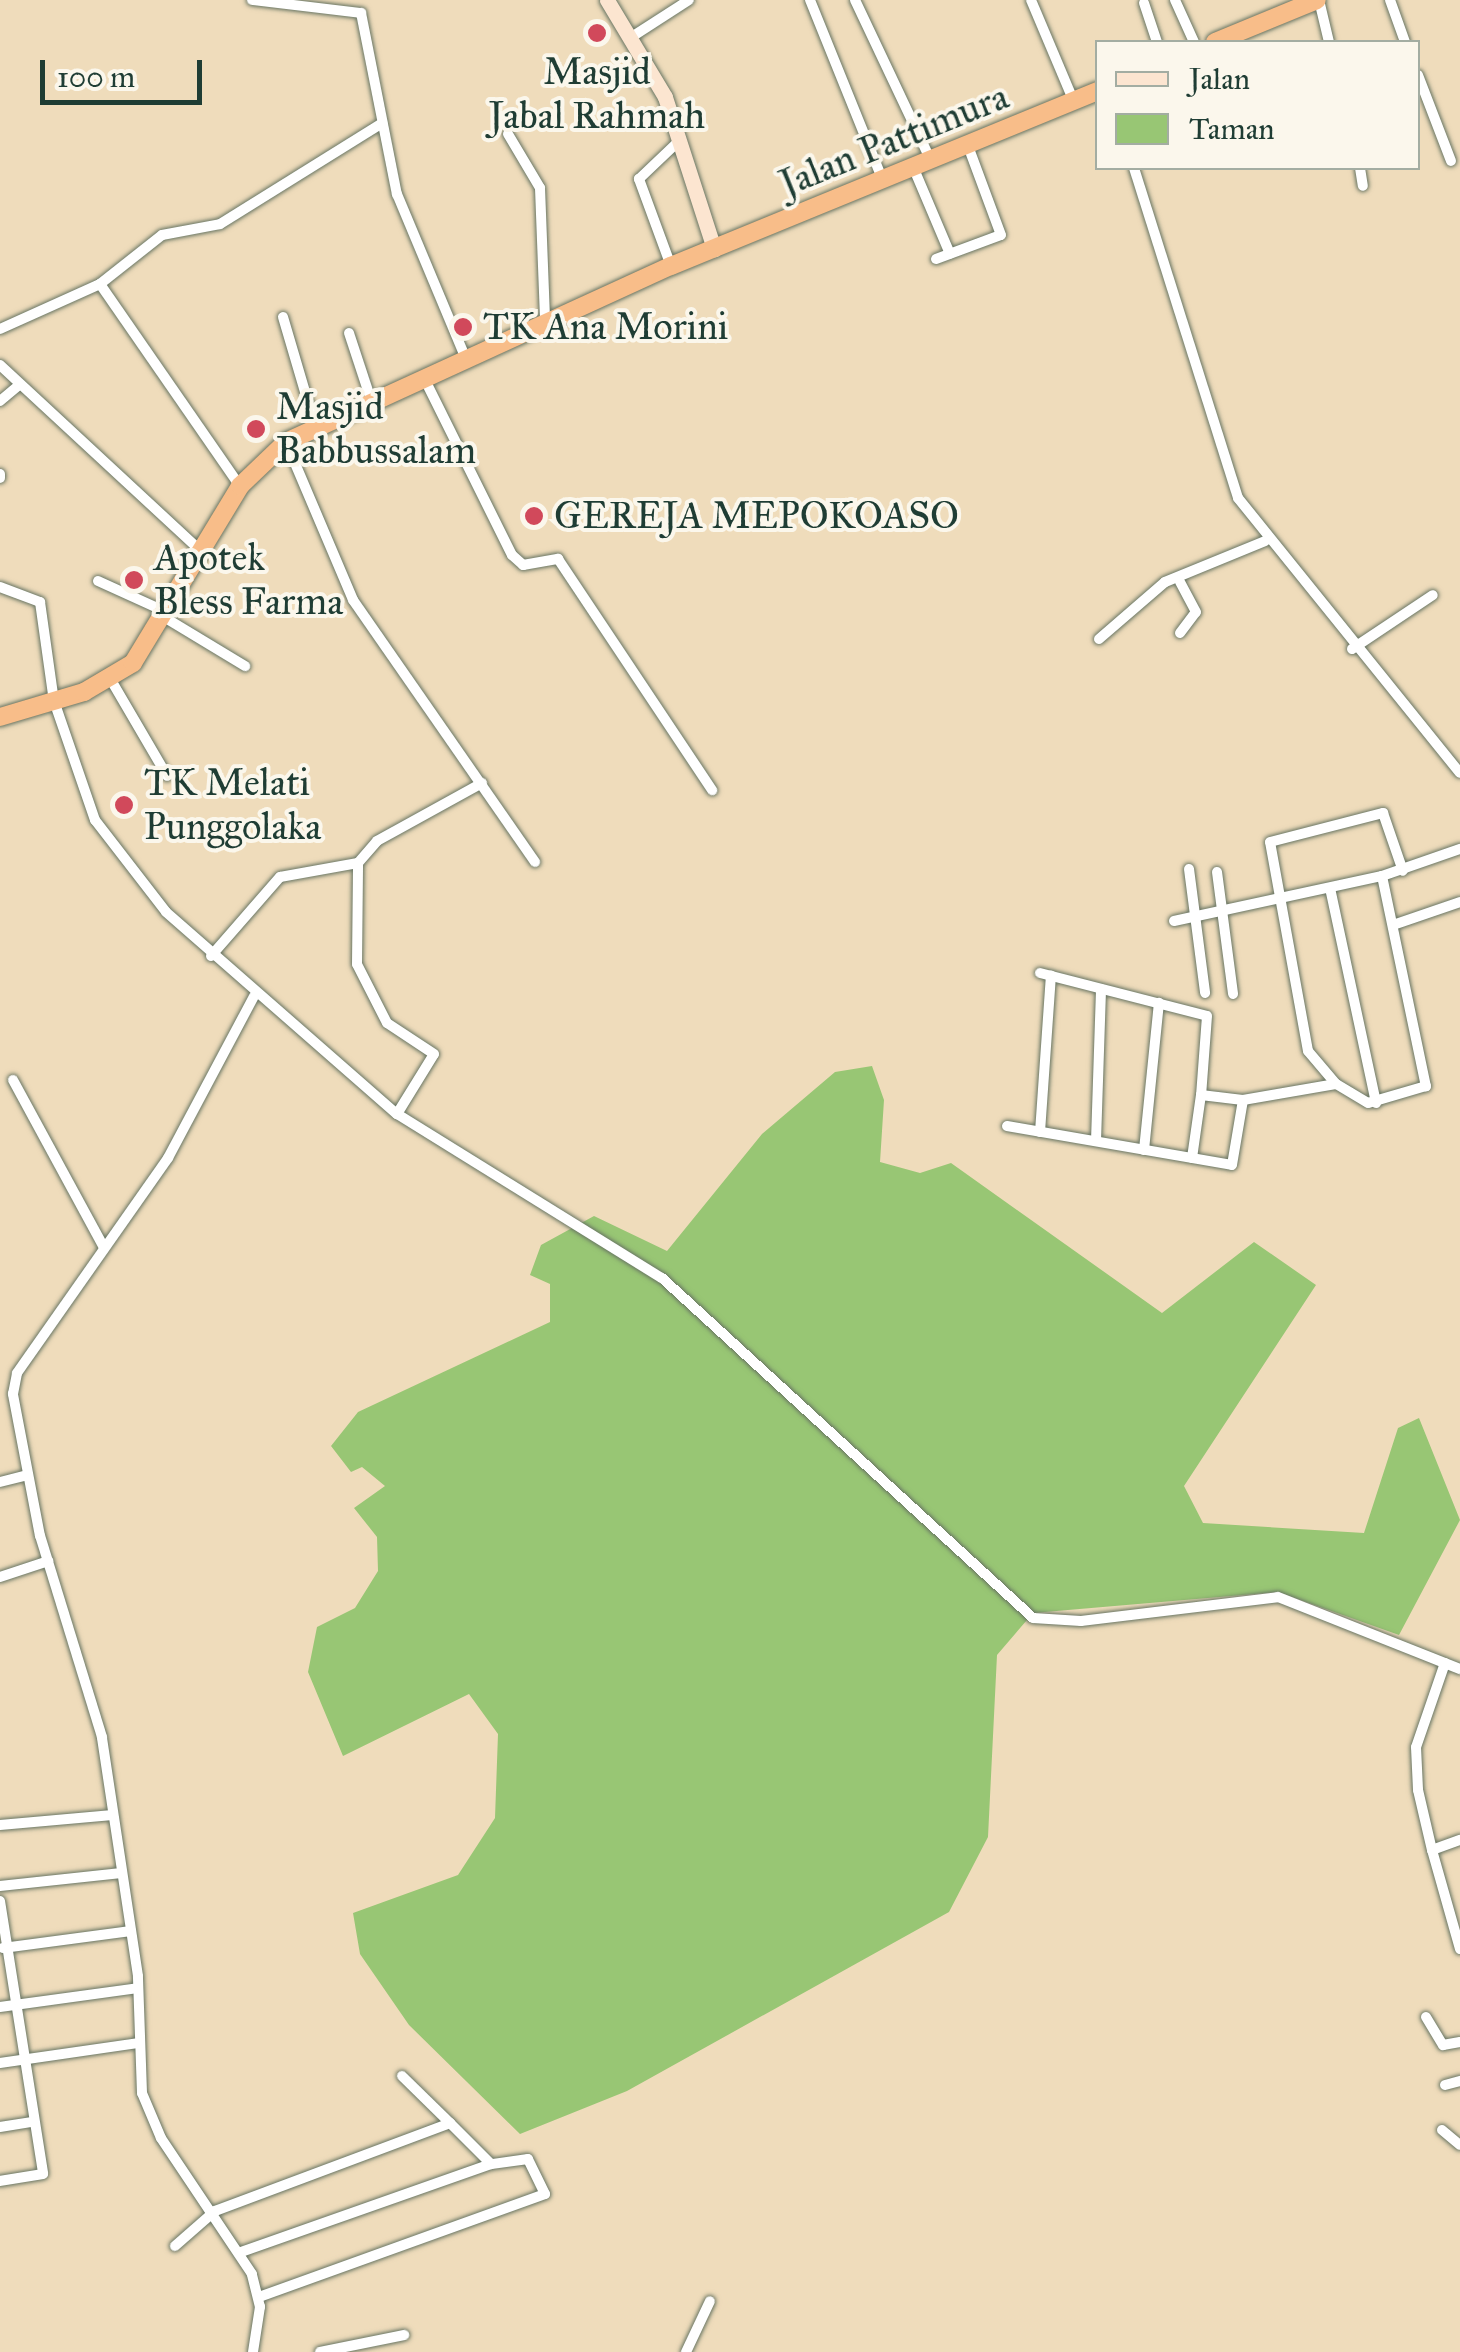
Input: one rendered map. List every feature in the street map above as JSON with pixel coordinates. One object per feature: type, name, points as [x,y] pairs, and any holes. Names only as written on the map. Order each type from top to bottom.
[{"type":"highway","points":[[1220,40],[1318,0]]},
{"type":"highway","name":"Jalan Pattimura","points":[[286,442],[427,384],[545,321],[671,266],[1095,92]]},
{"type":"highway","points":[[0,717],[111,680],[166,614],[240,486],[286,442]]},
{"type":"main road","points":[[607,0],[681,140],[714,249]]},
{"type":"street","points":[[252,0],[356,8],[407,226],[467,361]]},
{"type":"street","points":[[630,38],[689,0]]},
{"type":"street","points":[[810,0],[883,182]]},
{"type":"street","points":[[855,0],[923,165],[950,254]]},
{"type":"street","points":[[1031,0],[1074,102]]},
{"type":"street","points":[[1175,0],[1193,40]]},
{"type":"street","points":[[1318,0],[1328,40]]},
{"type":"street","points":[[1390,0],[1405,40]]},
{"type":"street","points":[[1144,3],[1155,40]]},
{"type":"street","points":[[1420,80],[1450,161]]},
{"type":"street","points":[[0,328],[100,284],[155,238],[220,224],[382,123]]},
{"type":"street","points":[[508,134],[540,188],[545,321]]},
{"type":"street","points":[[671,266],[638,179],[681,140]]},
{"type":"street","points":[[936,259],[1000,235],[968,146]]},
{"type":"street","points":[[1135,170],[1232,480],[1265,542],[1460,772]]},
{"type":"street","points":[[1360,170],[1363,186]]},
{"type":"street","points":[[100,284],[240,486]]},
{"type":"street","points":[[284,317],[316,430]]},
{"type":"street","points":[[349,333],[373,407]]},
{"type":"street","points":[[0,365],[18,386],[200,550]]},
{"type":"street","points":[[427,384],[512,555],[523,565],[558,559],[712,790]]},
{"type":"street","points":[[0,401],[18,386]]},
{"type":"street","points":[[286,442],[353,600],[535,862]]},
{"type":"street","points":[[1099,640],[1158,586],[1180,582],[1265,542]]},
{"type":"street","points":[[98,581],[136,606],[166,614],[245,666]]},
{"type":"street","points":[[1180,582],[1196,612],[1180,634]]},
{"type":"street","points":[[0,587],[40,602],[54,700],[104,838],[211,956],[397,1114],[662,1278],[1032,1618],[1080,1621],[1278,1598],[1460,1669]]},
{"type":"street","points":[[1352,649],[1434,595]]},
{"type":"street","points":[[111,680],[167,776]]},
{"type":"street","points":[[211,956],[280,877],[358,863],[377,841],[482,783]]},
{"type":"street","points":[[1382,876],[1426,1086],[1376,1103],[1336,1084],[1308,1051],[1295,1010],[1270,842],[1383,812],[1402,870]]},
{"type":"street","points":[[1174,922],[1382,876],[1460,849]]},
{"type":"street","points":[[358,863],[357,964],[387,1023],[434,1054],[397,1114]]},
{"type":"street","points":[[1189,869],[1205,993]]},
{"type":"street","points":[[1217,872],[1233,994]]},
{"type":"street","points":[[1330,888],[1376,1103]]},
{"type":"street","points":[[1393,925],[1460,902]]},
{"type":"street","points":[[1040,1132],[1045,974],[1207,1016],[1202,1094],[1192,1158]]},
{"type":"street","points":[[1096,1141],[1102,988]]},
{"type":"street","points":[[253,2352],[259,2297],[241,2252],[151,2117],[138,2043],[138,1988],[131,1930],[92,1685],[48,1562],[24,1476],[17,1373],[168,1158],[254,996]]},
{"type":"street","points":[[1144,1150],[1158,1003]]},
{"type":"street","points":[[13,1080],[103,1246]]},
{"type":"street","points":[[1202,1094],[1244,1100],[1336,1084]]},
{"type":"street","points":[[1007,1126],[1232,1165],[1244,1100]]},
{"type":"street","points":[[0,1482],[24,1476]]},
{"type":"street","points":[[0,1577],[48,1562]]},
{"type":"street","points":[[1445,1663],[1416,1746],[1432,1850],[1457,1927],[1460,1949]]},
{"type":"street","points":[[0,1826],[113,1815]]},
{"type":"street","points":[[1432,1850],[1460,1840]]},
{"type":"street","points":[[0,1886],[121,1873]]},
{"type":"street","points":[[0,1901],[3,1948],[43,2174],[0,2181]]},
{"type":"street","points":[[3,1948],[131,1930]]},
{"type":"street","points":[[0,2007],[138,1988]]},
{"type":"street","points":[[1426,2016],[1443,2044],[1460,2042]]},
{"type":"street","points":[[0,2063],[138,2043]]},
{"type":"street","points":[[402,2076],[491,2164]]},
{"type":"street","points":[[1444,2085],[1460,2081]]},
{"type":"street","points":[[0,2127],[32,2122]]},
{"type":"street","points":[[175,2246],[215,2211],[450,2124]]},
{"type":"street","points":[[1442,2130],[1460,2145]]},
{"type":"street","points":[[241,2252],[491,2164],[528,2159],[545,2194],[259,2297]]},
{"type":"street","points":[[686,2352],[710,2301]]},
{"type":"street","points":[[320,2352],[404,2335]]},
{"type":"green space","points":[[872,1066],[884,1100],[880,1162],[920,1173],[951,1163],[1162,1313],[1254,1242],[1316,1285],[1184,1486],[1203,1523],[1364,1533],[1398,1428],[1419,1418],[1460,1520],[1399,1635],[1278,1592],[1033,1613],[997,1655],[988,1837],[949,1912],[627,2091],[520,2134],[409,2025],[360,1954],[353,1913],[458,1875],[495,1818],[498,1734],[469,1694],[343,1756],[308,1672],[317,1627],[355,1608],[378,1571],[377,1537],[354,1508],[385,1486],[362,1467],[351,1472],[331,1446],[358,1412],[550,1322],[550,1284],[530,1275],[541,1245],[594,1216],[667,1251],[762,1134],[835,1072]]},
{"type":"place","name":"Masjid Jabal Rahmah","points":[[597,33]]},
{"type":"place","name":"TK Ana Morini","points":[[463,327]]},
{"type":"place","name":"Masjid Babbussalam","points":[[256,429]]},
{"type":"place","name":"GEREJA MEPOKOASO","points":[[534,516]]},
{"type":"place","name":"Apotek Bless Farma","points":[[134,580]]},
{"type":"place","name":"TK Melati Punggolaka","points":[[124,805]]}]
